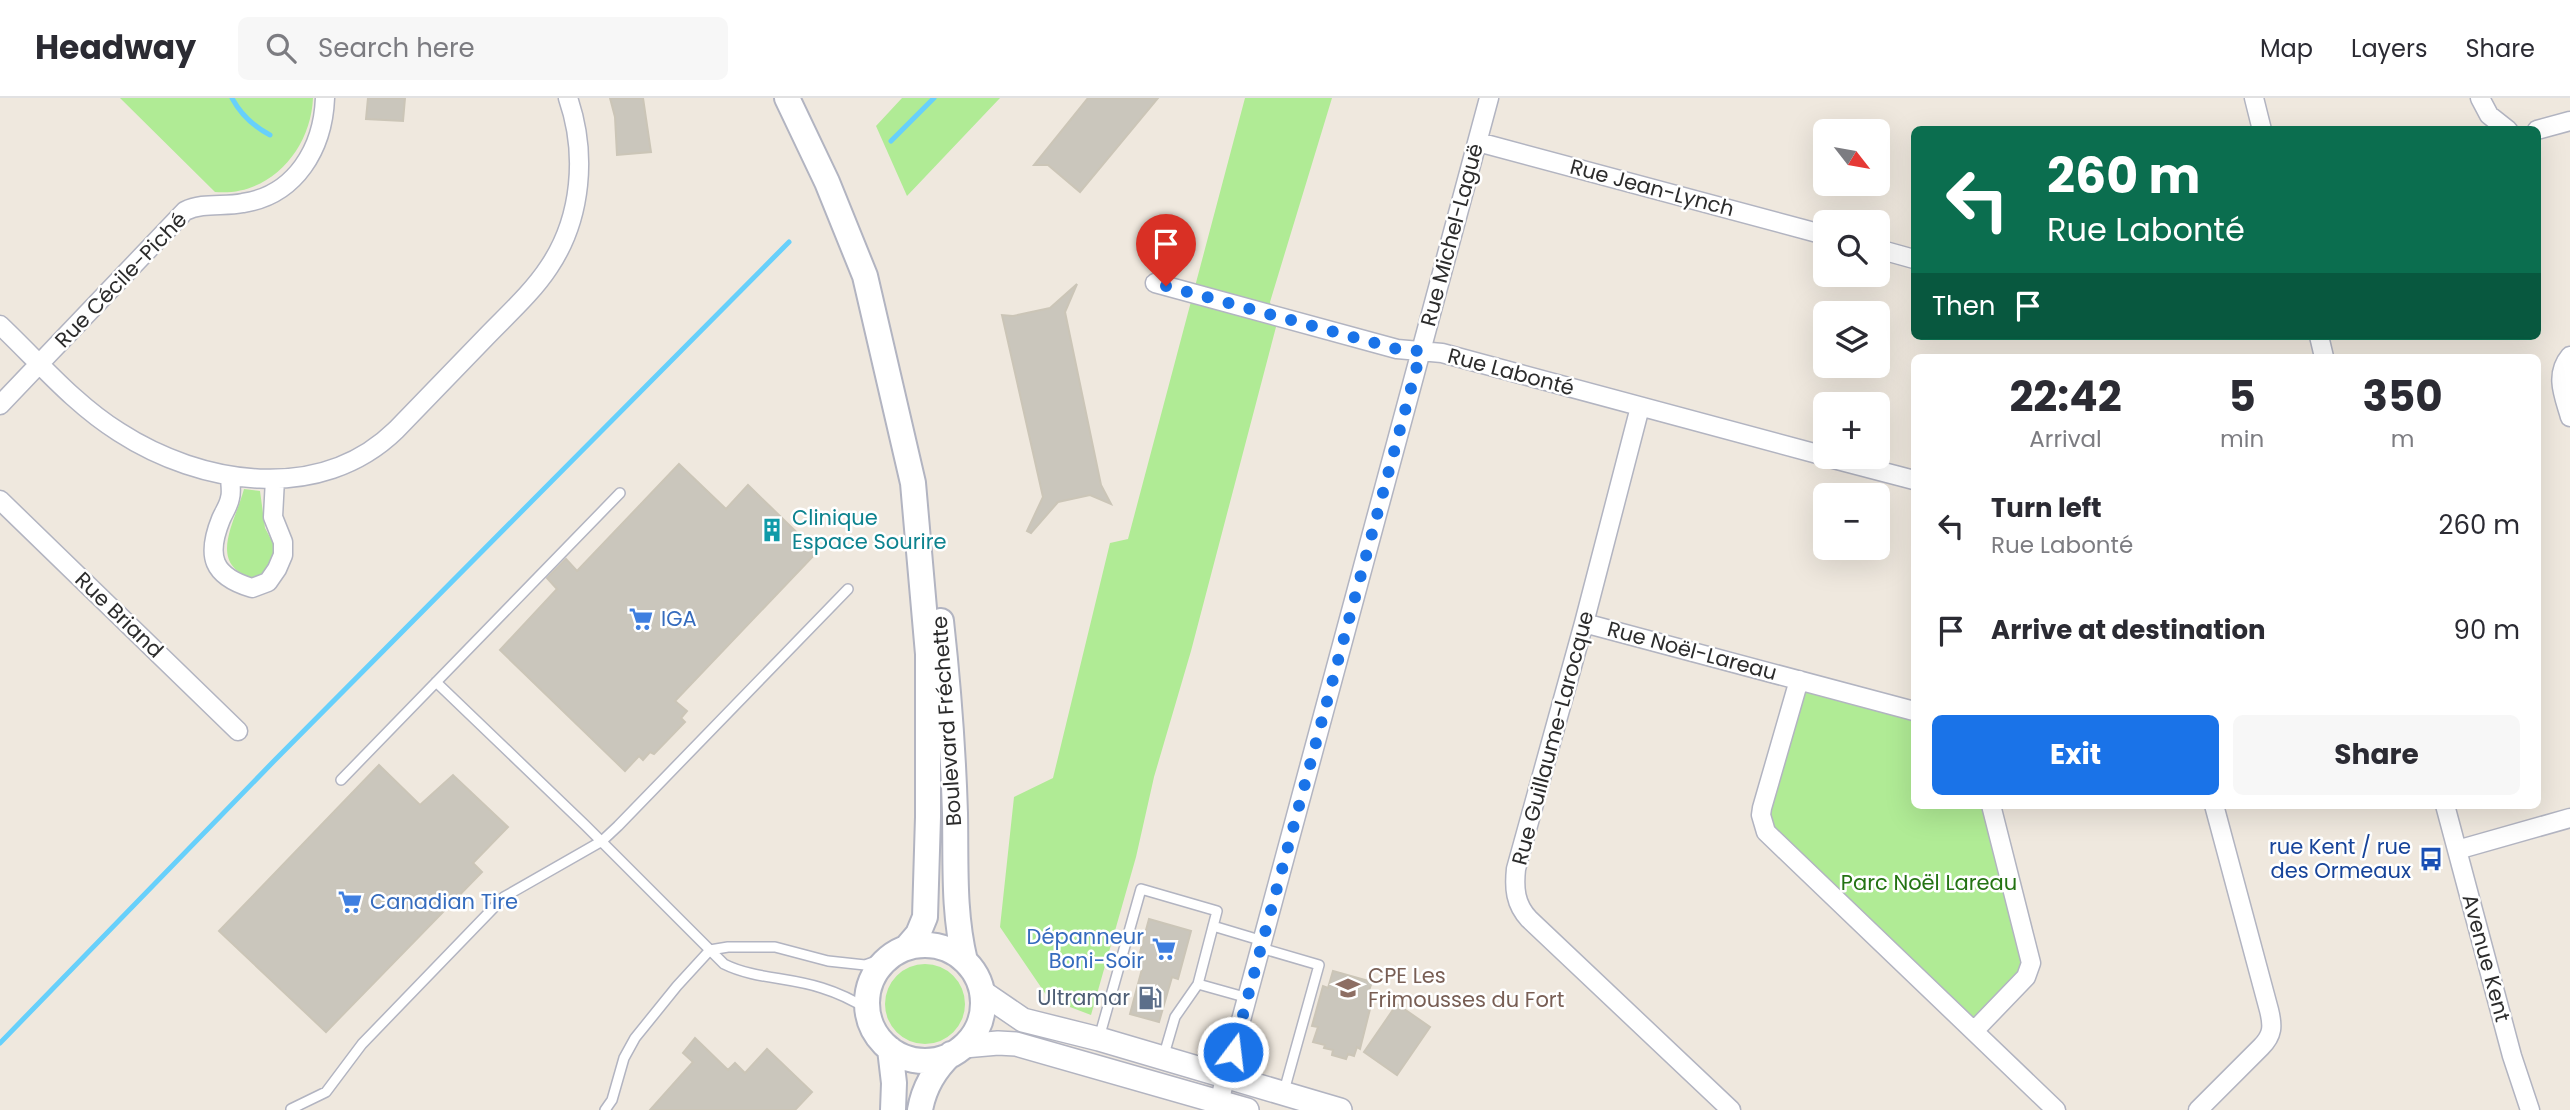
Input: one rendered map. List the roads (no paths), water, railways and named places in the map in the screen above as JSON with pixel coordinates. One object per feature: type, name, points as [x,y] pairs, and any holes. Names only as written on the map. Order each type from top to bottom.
[{"type":"main road","name":"Boulevard Fréchette","points":[[787,98],[827,182],[865,276],[913,483],[928,654],[928,831],[925,917],[918,934],[900,951]]},
{"type":"main road","name":"Boulevard Fréchette","points":[[913,483],[924,510],[930,536],[939,603],[952,751],[956,916],[965,961]]},
{"type":"main road","points":[[920,1110],[927,1085],[937,1069],[958,1050],[979,1024],[982,992],[965,961],[947,950],[934,946],[900,951],[874,974],[868,992],[867,1009],[876,1034],[900,1056],[921,1061],[941,1059],[958,1050]]},
{"type":"main road","points":[[890,1049],[894,1083],[893,1110]]},
{"type":"street","name":"Rue Cécile-Piché","points":[[0,405],[185,211],[198,206],[253,201],[289,183],[305,165],[317,142],[323,124],[325,98]]},
{"type":"street","points":[[0,325],[93,413],[118,432],[176,462],[230,477],[275,479],[300,477],[358,459],[396,430],[541,278],[560,248],[576,200],[579,173],[579,146],[568,98]]},
{"type":"street","name":"Rue Michel-Laguë","points":[[1217,1106],[1489,98]]},
{"type":"street","points":[[2254,98],[2261,126]]},
{"type":"street","points":[[2480,98],[2489,115],[2503,126]]},
{"type":"street","points":[[2541,129],[2570,121]]},
{"type":"street","name":"Rue Jean-Lynch","points":[[1478,142],[1813,232]]},
{"type":"street","points":[[1890,252],[1911,258]]},
{"type":"street","name":"Rue Labonté","points":[[1156,283],[1397,349],[1442,353],[1813,454]]},
{"type":"street","points":[[2570,356],[2562,367],[2560,380],[2570,417]]},
{"type":"street","name":"Rue Guillaume-Larocque","points":[[1640,407],[1516,869],[1515,887],[1518,903],[1529,919],[1731,1110]]},
{"type":"street","name":"Rue Labonté","points":[[1872,469],[1911,479]]},
{"type":"street","points":[[230,477],[230,498],[212,541],[212,559],[222,572],[236,583],[253,589],[268,582],[284,555],[283,542],[273,517],[275,479]]},
{"type":"street","name":"Rue Briand","points":[[0,500],[238,730]]},
{"type":"street","name":"Rue Noël-Lareau","points":[[1584,623],[1911,710]]},
{"type":"street","name":"Rue Noël-Lareau","points":[[1799,680],[1762,808],[1761,815],[1766,832],[2056,1110]]},
{"type":"street","points":[[1974,1031],[2026,977],[2031,963],[1992,809]]},
{"type":"street","points":[[2198,1110],[2261,1047],[2271,1036],[2272,1029],[2215,809]]},
{"type":"street","name":"Avenue Kent","points":[[2446,809],[2512,1056],[2530,1110]]},
{"type":"street","points":[[2457,850],[2570,818]]},
{"type":"street","points":[[982,992],[1023,1020],[1099,1039],[1340,1110]]},
{"type":"street","points":[[958,1050],[998,1043],[1016,1044],[1217,1106],[1247,1110]]},
{"type":"lane","points":[[341,780],[620,493]]},
{"type":"lane","points":[[291,1109],[326,1092],[362,1044],[504,897],[602,841],[848,589]]},
{"type":"lane","points":[[436,682],[602,841],[724,964],[740,972],[820,987],[851,999],[867,1009]]},
{"type":"lane","points":[[1099,1039],[1141,889],[1217,911],[1198,984],[1175,1017],[1163,1058]]},
{"type":"lane","points":[[1213,926],[1318,965],[1284,1093]]},
{"type":"lane","points":[[605,1110],[612,1100],[624,1058],[635,1038],[710,950],[728,947],[775,947],[828,961],[865,965],[900,951]]},
{"type":"lane","points":[[1198,984],[1248,998]]},
{"type":"waterway","points":[[232,98],[248,120],[270,135]]},
{"type":"waterway","points":[[891,141],[934,98]]},
{"type":"waterway","points":[[0,1043],[273,762],[789,242]]},
{"type":"place","name":"Clinique Espace Sourire","points":[[772,530]]},
{"type":"place","name":"IGA","points":[[641,619]]},
{"type":"place","name":"rue Kent / rue des Ormeaux","points":[[2431,859]]},
{"type":"place","name":"Canadian Tire","points":[[350,902]]},
{"type":"place","name":"Dépanneur Boni-Soir","points":[[1164,949]]},
{"type":"place","name":"CPE Les Frimousses du Fort","points":[[1348,988]]},
{"type":"place","name":"Ultramar","points":[[1150,998]]},
{"type":"park label","name":"Parc Noël Lareau","points":[[1929,883]]}]
